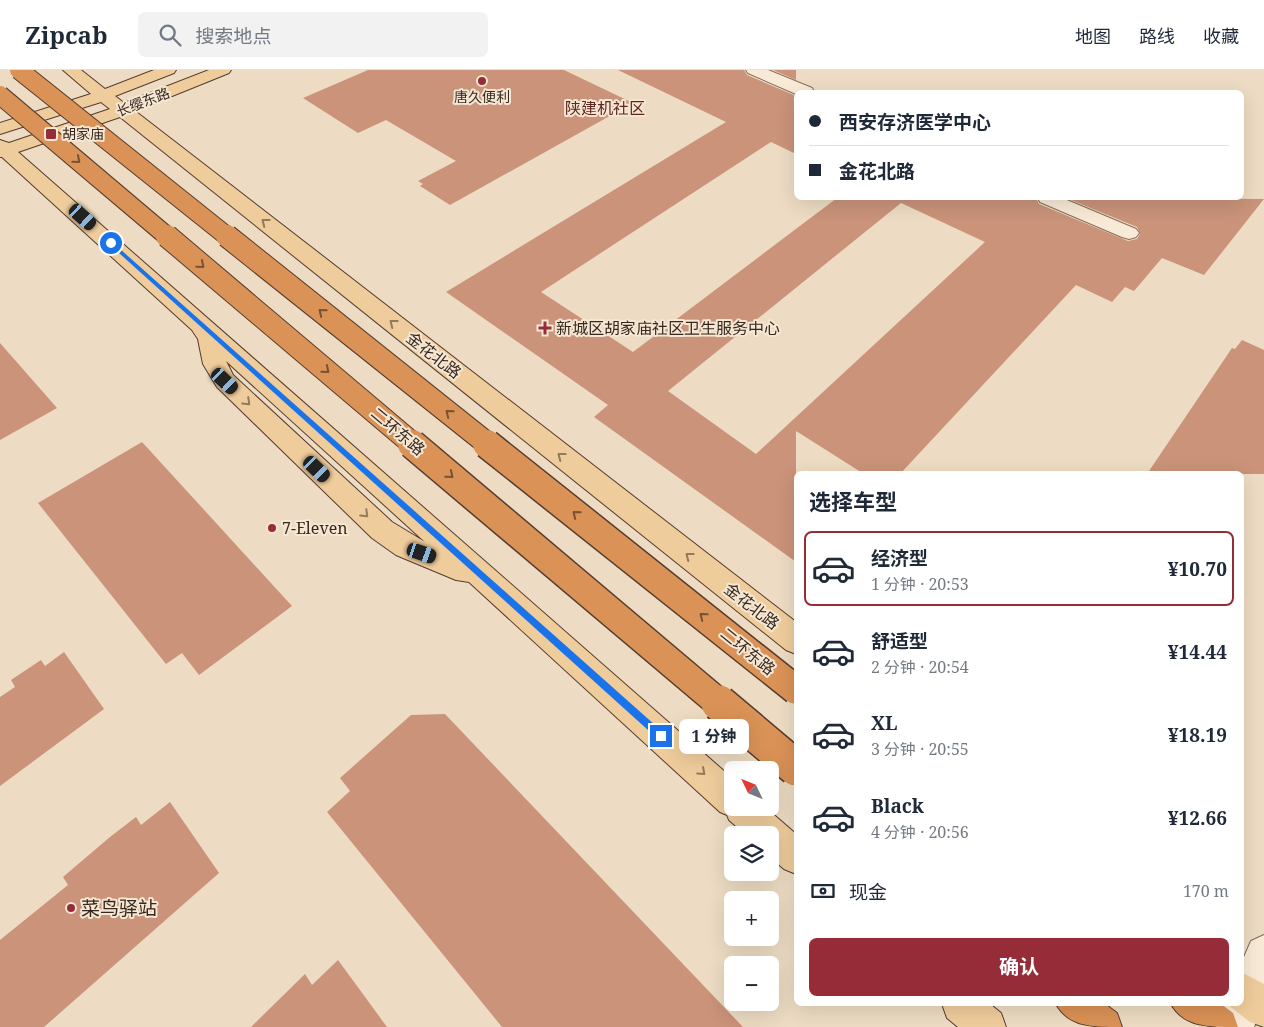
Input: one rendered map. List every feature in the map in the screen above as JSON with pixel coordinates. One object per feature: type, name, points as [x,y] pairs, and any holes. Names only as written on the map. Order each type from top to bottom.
[{"type":"highway","name":"二环东路","points":[[19,70],[794,688]]},
{"type":"highway","name":"二环东路","points":[[0,95],[794,766]]},
{"type":"highway","points":[[1077,1006],[1103,1027]]},
{"type":"highway","points":[[1193,1006],[1219,1027]]},
{"type":"main road","name":"金花北路","points":[[71,70],[794,638]]},
{"type":"main road","name":"长缨东路","points":[[1,144],[104,95],[168,70]]},
{"type":"main road","name":"长缨东路","points":[[1,144],[123,110],[223,70]]},
{"type":"main road","points":[[1,144],[195,319],[209,338],[215,364],[225,381],[382,530],[406,547],[465,570],[504,596],[724,793]]},
{"type":"main road","points":[[750,816],[794,855]]},
{"type":"main road","points":[[963,1006],[987,1027]]},
{"type":"street","points":[[754,70],[801,90]]},
{"type":"street","points":[[1052,200],[1129,233]]},
{"type":"street","points":[[1247,1005],[1264,954]]},
{"type":"building","points":[[368,70],[564,70],[633,103],[450,205],[420,186],[423,184],[418,181],[456,161],[386,120],[358,133],[303,98]]},
{"type":"building","points":[[618,70],[744,70],[747,75],[794,95],[794,153],[771,142],[541,292],[633,352],[834,200],[1037,200],[1039,204],[1128,241],[1137,239],[1140,234],[1137,227],[1071,200],[1264,199],[1204,275],[1162,258],[1134,291],[1125,287],[1112,302],[1076,285],[903,471],[859,471],[796,431],[794,561],[594,417],[608,405],[446,292],[726,122]],"holes":[[[901,203],[985,242],[756,454],[668,391]]]},
{"type":"building","points":[[773,70],[796,70],[796,80]]},
{"type":"building","points":[[1242,340],[1264,350],[1264,474],[1244,474],[1244,471],[1149,471],[1232,348],[1235,349]]},
{"type":"building","points":[[0,343],[57,408],[0,440]]},
{"type":"building","points":[[142,442],[292,606],[199,675],[182,653],[166,664],[38,503]]},
{"type":"building","points":[[64,652],[104,709],[0,786],[0,697],[15,687],[11,680],[41,660],[45,666]]},
{"type":"building","points":[[445,714],[724,1007],[724,1011],[728,1011],[743,1027],[502,1027],[327,812],[350,791],[340,778],[411,715]]},
{"type":"building","points":[[170,802],[219,873],[44,1027],[0,1027],[0,940],[68,885],[63,877],[110,837],[136,817],[141,825]]},
{"type":"building","points":[[338,960],[387,1027],[251,1027],[305,974],[312,985]]},
{"type":"place","name":"唐久便利","points":[[482,81]]},
{"type":"place","name":"胡家庙","points":[[51,134]]},
{"type":"place","name":"新城区胡家庙社区卫生服务中心","points":[[545,328]]},
{"type":"place","name":"7-Eleven","points":[[272,528]]},
{"type":"place","name":"菜鸟驿站","points":[[71,908]]},
{"type":"district","name":"陕建机社区","points":[[605,108]]},
{"type":"route","points":[[111,243],[661,736]]}]
